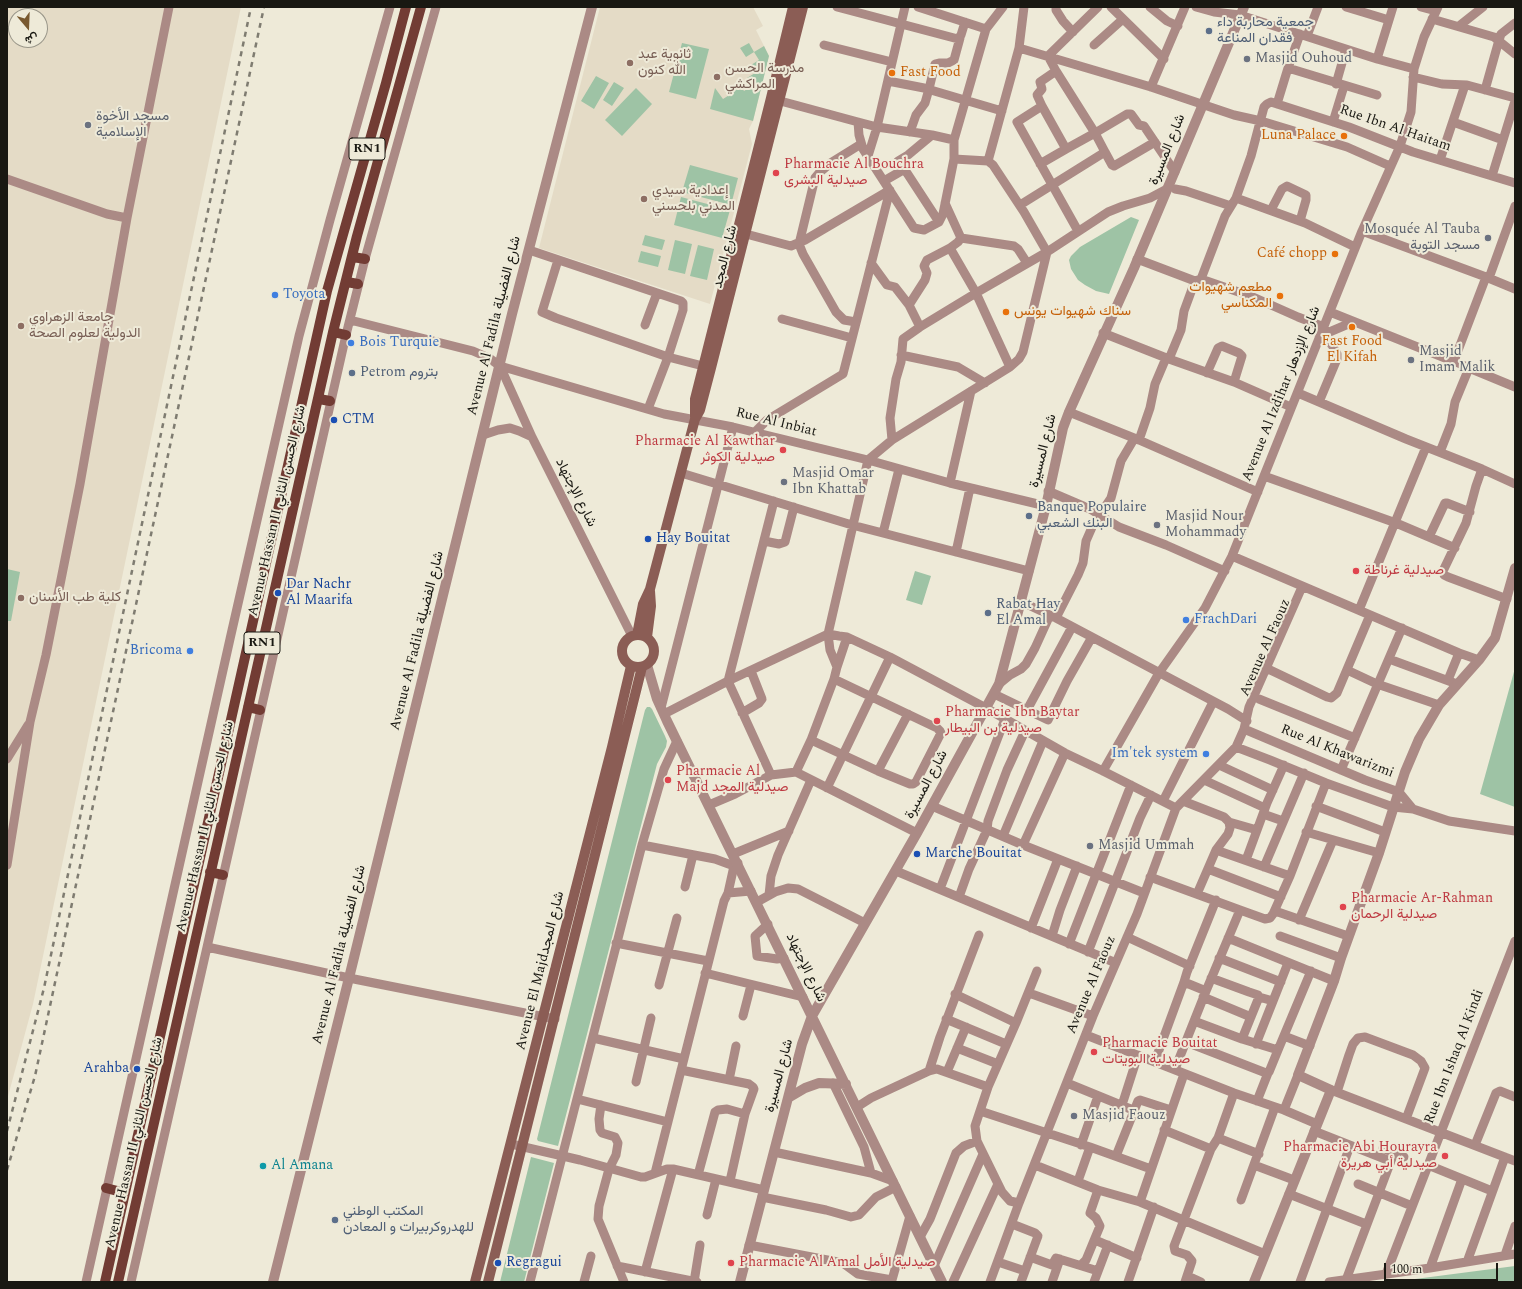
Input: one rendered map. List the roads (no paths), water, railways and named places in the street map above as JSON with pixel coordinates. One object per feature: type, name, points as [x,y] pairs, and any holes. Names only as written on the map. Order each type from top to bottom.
[{"type":"main road","name":"Avenue Hassan II شارع الحسن الثاني","points":[[105,1282],[327,291],[406,7]]},
{"type":"main road","name":"Avenue Hassan II شارع الحسن الثاني","points":[[118,1282],[333,332],[347,282],[357,236],[421,7]]},
{"type":"main road","name":"شارع المجد","points":[[631,666],[622,657],[621,651],[626,640],[638,636],[643,604],[650,590],[695,419],[700,410],[710,375],[746,234],[776,100],[793,7]]},
{"type":"main road","name":"شارع المجد","points":[[695,419],[694,399],[803,7]]},
{"type":"main road","points":[[353,257],[365,259]]},
{"type":"main road","points":[[347,282],[358,284]]},
{"type":"main road","points":[[333,332],[346,335]]},
{"type":"main road","points":[[319,399],[330,401]]},
{"type":"main road","points":[[631,666],[644,666],[651,661],[655,651],[654,645],[638,636]]},
{"type":"main road","name":"Avenue El Majdشارع المجد","points":[[476,1282],[608,763],[631,666]]},
{"type":"main road","name":"Avenue El Majdشارع المجد","points":[[488,1282],[644,666]]},
{"type":"main road","points":[[248,707],[260,710]]},
{"type":"main road","points":[[210,872],[223,875]]},
{"type":"main road","points":[[527,1079],[539,1081]]},
{"type":"main road","points":[[106,1188],[125,1192]]},
{"type":"street","points":[[7,865],[11,815],[30,722],[46,655],[80,484],[127,218],[169,7]]},
{"type":"street","points":[[86,1282],[299,336],[332,212],[390,7]]},
{"type":"street","points":[[132,1282],[330,401],[358,284],[436,7]]},
{"type":"street","name":"Avenue Al Fadila شارع الفضيلة","points":[[273,1282],[483,435],[497,364],[529,250],[592,7]]},
{"type":"street","points":[[837,7],[960,38]]},
{"type":"street","points":[[868,156],[877,127],[905,7]]},
{"type":"street","points":[[918,7],[986,29]]},
{"type":"street","points":[[988,161],[1019,48],[1024,7]]},
{"type":"street","points":[[1056,7],[1056,10],[1063,22],[1073,32]]},
{"type":"street","points":[[1048,56],[1098,7]]},
{"type":"street","points":[[1111,7],[1164,59]]},
{"type":"street","points":[[1150,7],[1167,21],[1178,26]]},
{"type":"street","points":[[1151,87],[1185,7]]},
{"type":"street","points":[[1196,7],[1214,12],[1242,11],[1304,35],[1413,72],[1442,84],[1465,85],[1515,99],[1492,176]]},
{"type":"street","points":[[1277,104],[1288,68],[1318,7]]},
{"type":"street","points":[[1346,7],[1389,20]]},
{"type":"street","points":[[1376,59],[1393,7]]},
{"type":"street","points":[[1421,7],[1435,12],[1459,26],[1499,40],[1515,54]]},
{"type":"street","points":[[1459,26],[1484,7]]},
{"type":"street","points":[[858,122],[861,144],[914,228],[924,230],[939,222],[943,214],[954,159],[954,140],[965,100],[986,29],[1001,8]]},
{"type":"street","name":"شارع المسيرة","points":[[740,1282],[802,1044],[812,1016],[896,871],[996,689],[1046,506],[1048,490],[1063,428],[1103,333],[1171,189],[1175,172],[1242,11]]},
{"type":"street","name":"Avenue Al Izdihar شارع الإزدهار","points":[[1103,771],[1159,673],[1205,608],[1232,556],[1355,247],[1400,146],[1411,112],[1413,72],[1424,37],[1435,12]]},
{"type":"street","points":[[1094,45],[1123,19]]},
{"type":"street","points":[[910,132],[916,115],[925,104],[930,89],[934,64],[948,64],[954,60],[965,22]]},
{"type":"street","points":[[1485,90],[1501,34],[1515,23]]},
{"type":"street","points":[[824,46],[892,62]]},
{"type":"street","points":[[1019,48],[1151,87],[1234,115],[1262,121],[1347,146],[1390,166]]},
{"type":"street","points":[[1334,122],[1346,49]]},
{"type":"street","points":[[1048,56],[1095,133],[1112,165],[1114,166],[1155,142]]},
{"type":"street","points":[[1288,68],[1377,95]]},
{"type":"street","points":[[1056,71],[1040,82],[1042,88],[1037,95],[1066,149]]},
{"type":"street","points":[[888,81],[930,89],[1002,111]]},
{"type":"street","points":[[1440,160],[1465,85]]},
{"type":"street","points":[[776,100],[877,127],[932,135],[954,140]]},
{"type":"street","name":"Rue Ibn Al Haitam","points":[[1262,121],[1265,105],[1271,102],[1372,135],[1440,160],[1515,183]]},
{"type":"street","points":[[1042,106],[1017,122],[1078,231]]},
{"type":"street","points":[[1040,164],[1127,114],[1131,114],[1139,125],[1144,126],[1175,172]]},
{"type":"street","points":[[1092,637],[1067,681],[1048,720],[1027,710],[996,689],[1010,675],[1021,669],[1026,664],[1078,575],[1083,563],[1086,541],[1093,525],[1111,498],[1121,461],[1136,440],[1150,408],[1155,384],[1168,359],[1180,330],[1184,310],[1225,216],[1236,198],[1248,167],[1262,121]]},
{"type":"street","points":[[1453,122],[1503,140]]},
{"type":"street","points":[[932,135],[908,155],[898,161],[939,222]]},
{"type":"street","points":[[856,322],[844,320],[836,312],[802,254],[799,244],[815,178],[832,162],[861,144]]},
{"type":"street","points":[[1020,205],[1105,152]]},
{"type":"street","points":[[837,666],[830,650],[828,634],[868,460],[892,440],[972,392],[1010,367],[1019,359],[1023,352],[1047,252],[1002,177],[988,161],[954,159]]},
{"type":"street","points":[[884,181],[903,170]]},
{"type":"street","points":[[7,179],[107,214],[127,218]]},
{"type":"street","points":[[1271,210],[1282,189],[1287,186],[1306,195],[1300,221]]},
{"type":"street","points":[[892,440],[890,418],[903,339],[920,327],[1047,252],[1108,212],[1123,206],[1150,198],[1171,189],[1186,191],[1230,206]]},
{"type":"street","points":[[746,234],[791,246],[799,244],[890,190]]},
{"type":"street","points":[[754,433],[767,420],[843,374],[890,190]]},
{"type":"street","points":[[1236,198],[1300,221],[1355,247]]},
{"type":"street","points":[[944,204],[961,238]]},
{"type":"street","points":[[1454,361],[1488,278],[1515,206]]},
{"type":"street","points":[[1362,231],[1488,278],[1515,290]]},
{"type":"street","points":[[909,305],[926,280],[927,273],[924,266],[927,260],[950,248],[961,238]]},
{"type":"street","points":[[961,238],[1014,246],[1018,249],[1027,263]]},
{"type":"street","points":[[950,248],[976,293],[1010,367]]},
{"type":"street","points":[[529,250],[681,301],[684,306],[668,357],[648,409]]},
{"type":"street","points":[[1137,259],[1253,297],[1324,327]]},
{"type":"street","points":[[558,260],[542,312],[668,357],[703,366]]},
{"type":"street","points":[[872,263],[887,285],[895,287],[899,290],[909,305],[920,327]]},
{"type":"street","points":[[645,325],[657,293]]},
{"type":"street","points":[[1330,312],[1515,387]]},
{"type":"street","points":[[782,319],[852,338]]},
{"type":"street","name":"Rue Al Inbiat","points":[[350,320],[473,351],[489,358],[497,364],[664,414],[733,427],[1046,506]]},
{"type":"street","points":[[1320,337],[1353,322]]},
{"type":"street","points":[[1103,333],[1168,359],[1234,382],[1291,407]]},
{"type":"street","points":[[1319,402],[1337,359],[1337,354],[1332,345],[1320,337]]},
{"type":"street","points":[[1207,373],[1218,348],[1222,346],[1239,353],[1242,356],[1234,382]]},
{"type":"street","points":[[901,355],[958,367],[985,383]]},
{"type":"street","name":"شارع الإجتهاد","points":[[497,364],[532,437],[638,636]]},
{"type":"street","points":[[1440,452],[1451,424],[1455,402],[1469,368]]},
{"type":"street","points":[[950,483],[972,392]]},
{"type":"street","points":[[1298,393],[1515,484]]},
{"type":"street","points":[[1069,412],[1258,492]]},
{"type":"street","points":[[663,711],[733,427]]},
{"type":"street","points":[[483,435],[510,428],[532,437]]},
{"type":"street","points":[[1359,610],[1426,447]]},
{"type":"street","points":[[882,533],[899,469]]},
{"type":"street","points":[[1482,469],[1476,486],[1470,512],[1455,548],[1443,571],[1444,575],[1507,599]]},
{"type":"street","points":[[681,473],[852,525],[1029,571]]},
{"type":"street","points":[[1264,476],[1396,523],[1455,548]]},
{"type":"street","points":[[956,552],[970,488]]},
{"type":"street","points":[[1048,490],[1090,509],[1118,527],[1166,545],[1225,571]]},
{"type":"street","points":[[771,775],[728,681],[774,501]]},
{"type":"street","points":[[1429,537],[1445,503],[1447,502],[1470,512]]},
{"type":"street","points":[[764,541],[780,544],[785,542],[794,507]]},
{"type":"street","points":[[1232,556],[1459,653],[1479,660]]},
{"type":"street","points":[[1452,682],[1479,660],[1495,638],[1515,568]]},
{"type":"street","name":"Avenue Al Faouz","points":[[990,1282],[1019,1203],[1048,1134],[1093,1016],[1127,937],[1180,805],[1236,747],[1246,723],[1248,710],[1269,669],[1305,588]]},
{"type":"street","name":"Rue Al Khawarizmi","points":[[1020,601],[1053,616],[1213,702],[1246,723],[1341,770],[1399,792],[1413,809]]},
{"type":"street","points":[[1269,669],[1332,698],[1337,693],[1370,615]]},
{"type":"street","points":[[1027,710],[1072,627]]},
{"type":"street","points":[[1341,770],[1390,659],[1402,628]]},
{"type":"street","points":[[663,711],[828,634],[847,637],[890,657],[986,708],[1064,753],[1163,801],[1224,817],[1230,822],[1256,830]]},
{"type":"street","points":[[796,772],[811,740],[834,679],[847,637]]},
{"type":"street","points":[[1241,1200],[1254,1164],[1298,1075],[1310,1046],[1419,739],[1452,682],[1459,653]]},
{"type":"street","points":[[827,788],[890,657]]},
{"type":"street","points":[[1390,659],[1452,682]]},
{"type":"street","name":"شارع الإجتهاد","points":[[644,666],[663,711],[735,861],[768,924],[942,1282]]},
{"type":"street","name":"Avenue Al Faouz","points":[[1246,723],[1253,714],[1259,700],[1269,669]]},
{"type":"street","points":[[1347,670],[1378,684],[1439,705]]},
{"type":"street","points":[[742,713],[760,703],[762,699],[751,671]]},
{"type":"street","points":[[811,740],[878,771],[913,784],[916,782],[941,733],[940,731],[908,714],[834,679]]},
{"type":"street","points":[[1259,700],[1355,738]]},
{"type":"street","points":[[1163,801],[1213,702]]},
{"type":"street","points":[[878,771],[908,714]]},
{"type":"street","points":[[940,889],[1005,719]]},
{"type":"street","points":[[7,759],[30,722]]},
{"type":"street","points":[[959,897],[987,830],[988,821],[1011,762],[1025,731]]},
{"type":"street","points":[[530,1282],[642,845],[664,769],[677,741]]},
{"type":"street","points":[[1003,836],[1043,741]]},
{"type":"street","points":[[1236,747],[1394,807],[1413,809],[1449,821],[1515,831]]},
{"type":"street","points":[[1023,845],[1064,753]]},
{"type":"street","points":[[1218,765],[1273,790]]},
{"type":"street","points":[[1246,860],[1256,830],[1284,765]]},
{"type":"street","points":[[709,806],[771,775],[796,772],[917,833]]},
{"type":"street","points":[[1264,867],[1304,774]]},
{"type":"street","points":[[769,895],[771,876],[778,855],[811,780]]},
{"type":"street","points":[[1204,780],[1283,821]]},
{"type":"street","points":[[1150,877],[1240,910],[1268,919],[1272,917],[1290,876],[1326,782]]},
{"type":"street","points":[[1070,944],[1131,785]]},
{"type":"street","points":[[1088,952],[1151,795]]},
{"type":"street","points":[[932,806],[1023,845],[1144,893]]},
{"type":"street","points":[[1316,806],[1385,832]]},
{"type":"street","points":[[1197,894],[1216,850],[1228,834],[1230,822]]},
{"type":"street","points":[[642,845],[715,859],[735,861],[789,831]]},
{"type":"street","points":[[1306,832],[1378,854]]},
{"type":"street","points":[[1299,920],[1332,840]]},
{"type":"street","points":[[1216,850],[1290,876]]},
{"type":"street","points":[[685,887],[693,855]]},
{"type":"street","points":[[1031,928],[1058,859]]},
{"type":"street","points":[[655,1173],[705,973],[724,900],[728,893],[735,861]]},
{"type":"street","points":[[1052,936],[1060,910],[1077,866]]},
{"type":"street","points":[[1208,869],[1281,897]]},
{"type":"street","points":[[896,871],[1116,963]]},
{"type":"street","points":[[757,902],[769,895],[788,888],[798,889],[865,923]]},
{"type":"street","points":[[728,893],[751,891]]},
{"type":"street","points":[[1155,1062],[1216,900]]},
{"type":"street","points":[[1175,1069],[1204,994],[1240,910]]},
{"type":"street","points":[[1275,912],[1348,936]]},
{"type":"street","points":[[659,985],[676,918]]},
{"type":"street","points":[[768,924],[755,936],[757,956],[777,959],[784,958]]},
{"type":"street","points":[[929,1071],[955,994],[979,935]]},
{"type":"street","points":[[1280,936],[1341,958]]},
{"type":"street","points":[[1127,937],[1190,966]]},
{"type":"street","points":[[1228,938],[1334,981]]},
{"type":"street","name":"Rue Ibn Ishaq Al Kindi","points":[[1386,1274],[1515,940]]},
{"type":"street","points":[[616,943],[708,962]]},
{"type":"street","points":[[207,946],[349,978],[554,1019]]},
{"type":"street","points":[[1219,958],[1280,982]]},
{"type":"street","points":[[1256,1044],[1288,963]]},
{"type":"street","points":[[1019,1203],[1010,1201],[1006,1198],[983,1154],[977,1140],[974,1126],[988,1087],[1029,993],[1036,971]]},
{"type":"street","points":[[1257,1101],[1311,971]]},
{"type":"street","points":[[705,973],[803,998]]},
{"type":"street","points":[[1211,978],[1272,1001]]},
{"type":"street","points":[[1184,982],[1204,994],[1251,1017]]},
{"type":"street","points":[[743,1016],[751,985]]},
{"type":"street","points":[[1029,993],[1093,1016]]},
{"type":"street","points":[[955,994],[1016,1023]]},
{"type":"street","points":[[1242,1039],[1259,997]]},
{"type":"street","points":[[636,1082],[651,1018]]},
{"type":"street","points":[[946,1019],[1006,1044]]},
{"type":"street","points":[[1194,1021],[1256,1044],[1278,1050]]},
{"type":"street","points":[[947,1072],[966,1027]]},
{"type":"street","points":[[1086,1035],[1175,1069],[1184,1074],[1280,1109],[1350,1146],[1392,1157],[1404,1156]]},
{"type":"street","points":[[1284,1036],[1310,1046]]},
{"type":"street","points":[[1254,1282],[1316,1128],[1334,1091],[1353,1044],[1358,1038],[1365,1037],[1413,1055],[1421,1061],[1425,1068],[1406,1119]]},
{"type":"street","points":[[593,1038],[684,1058]]},
{"type":"street","points":[[1186,1042],[1268,1073]]},
{"type":"street","points":[[729,1080],[736,1046]]},
{"type":"street","points":[[957,1048],[998,1064]]},
{"type":"street","points":[[1122,1106],[1138,1055]]},
{"type":"street","points":[[857,1107],[871,1098],[929,1071],[937,1069],[988,1087]]},
{"type":"street","points":[[681,1070],[749,1084],[754,1089],[745,1114],[730,1182]]},
{"type":"street","points":[[1140,1202],[1184,1074]]},
{"type":"street","points":[[1298,1075],[1334,1091],[1515,1161]]},
{"type":"street","points":[[788,1098],[805,1088],[820,1083],[846,1084]]},
{"type":"street","points":[[833,1083],[864,1147],[871,1174]]},
{"type":"street","points":[[1067,1084],[1133,1110]]},
{"type":"street","points":[[1475,1145],[1496,1093],[1500,1091],[1515,1097]]},
{"type":"street","points":[[1202,1282],[1187,1279],[1192,1261],[1187,1255],[1175,1250],[1174,1248],[1183,1219],[1211,1149],[1218,1138],[1234,1093]]},
{"type":"street","points":[[1081,1145],[1098,1096]]},
{"type":"street","points":[[577,1099],[668,1122]]},
{"type":"street","points":[[1116,1156],[1136,1103],[1140,1100],[1171,1110]]},
{"type":"street","points":[[602,1105],[599,1119],[600,1130],[602,1133],[615,1137],[618,1143],[616,1155],[609,1169],[599,1206],[598,1219],[624,1282]]},
{"type":"street","points":[[698,1175],[715,1112],[721,1109],[727,1109],[745,1114]]},
{"type":"street","points":[[980,1111],[1090,1147],[1151,1169]]},
{"type":"street","points":[[1164,1130],[1211,1149]]},
{"type":"street","points":[[1218,1138],[1259,1154]]},
{"type":"street","points":[[920,1237],[932,1213],[956,1153],[964,1146],[977,1140]]},
{"type":"street","points":[[511,1144],[645,1177],[667,1169],[673,1169],[730,1182],[763,1194],[851,1218],[859,1215],[876,1197],[894,1184]]},
{"type":"street","points":[[1300,1282],[1350,1146]]},
{"type":"street","points":[[1078,1181],[1090,1147]]},
{"type":"street","points":[[1383,1148],[1392,1157]]},
{"type":"street","points":[[774,1152],[871,1174],[894,1184]]},
{"type":"street","points":[[934,1266],[983,1154]]},
{"type":"street","points":[[1346,1280],[1392,1157]]},
{"type":"street","points":[[1467,1262],[1505,1157]]},
{"type":"street","points":[[1254,1164],[1294,1180]]},
{"type":"street","points":[[1035,1165],[1098,1190],[1154,1207],[1265,1254]]},
{"type":"street","points":[[1428,1165],[1492,1191]]},
{"type":"street","points":[[645,1272],[673,1169]]},
{"type":"street","points":[[1430,1268],[1462,1179]]},
{"type":"street","points":[[707,1215],[716,1180]]},
{"type":"street","points":[[953,1282],[998,1184]]},
{"type":"street","points":[[1358,1184],[1412,1206]]},
{"type":"street","points":[[1081,1265],[1086,1260],[1100,1226],[1098,1219],[1091,1214],[1090,1211],[1098,1190]]},
{"type":"street","points":[[1289,1194],[1366,1224]]},
{"type":"street","points":[[1128,1282],[1154,1207]]},
{"type":"street","points":[[749,1245],[843,1263],[858,1274],[891,1281],[910,1216]]},
{"type":"street","points":[[1012,1224],[1035,1233],[1038,1236],[1021,1282]]},
{"type":"street","points":[[1505,1255],[1515,1226]]},
{"type":"street","points":[[1095,1240],[1137,1258]]},
{"type":"street","points":[[617,1266],[695,1282],[700,1245]]},
{"type":"street","points":[[1094,1282],[1108,1246]]},
{"type":"street","points":[[1329,1282],[1515,1254]]},
{"type":"street","points":[[584,1282],[590,1256]]},
{"type":"street","points":[[1030,1257],[1051,1265],[1054,1264],[1056,1258],[1098,1271]]},
{"type":"street","points":[[1052,1282],[1060,1259]]},
{"type":"street","points":[[998,1262],[1025,1271]]},
{"type":"railway","points":[[7,1131],[44,988],[251,7]]},
{"type":"railway","points":[[7,1170],[35,1076],[264,7]]},
{"type":"place","name":"جمعية محاربة داء فقدان المناعة","points":[[1209,31]]},
{"type":"place","name":"Masjid Ouhoud","points":[[1247,59]]},
{"type":"place","name":"ثانوية عبد الله كنون","points":[[630,63]]},
{"type":"place","name":"Fast Food","points":[[892,73]]},
{"type":"place","name":"مدرسة الحسن المراكشي","points":[[717,77]]},
{"type":"place","name":"مسجد الأخوة الإسلامية","points":[[88,125]]},
{"type":"place","name":"Luna Palace","points":[[1344,136]]},
{"type":"place","name":"Pharmacie Al Bouchra صيدلية البشرى","points":[[776,173]]},
{"type":"place","name":"إعدادية سيدي المدني بلحسني","points":[[644,199]]},
{"type":"place","name":"Mosquée Al Tauba مسجد التوبة","points":[[1488,238]]},
{"type":"place","name":"Café chopp","points":[[1335,254]]},
{"type":"place","name":"Toyota","points":[[275,295]]},
{"type":"place","name":"مطعم شهيوات المكناسي","points":[[1280,296]]},
{"type":"place","name":"سناك شهيوات يونس","points":[[1006,312]]},
{"type":"place","name":"جامعة الزهراوي الدولية لعلوم الصحة","points":[[21,326]]},
{"type":"place","name":"Fast Food El Kifah","points":[[1352,327]]},
{"type":"place","name":"Bois Turquie","points":[[351,343]]},
{"type":"place","name":"Masjid Imam Malik","points":[[1411,360]]},
{"type":"place","name":"Petrom بتروم","points":[[352,373]]},
{"type":"place","name":"CTM","points":[[334,420]]},
{"type":"place","name":"Pharmacie Al Kawthar صيدلية الكوثر","points":[[783,450]]},
{"type":"place","name":"Masjid Omar Ibn Khattab","points":[[784,482]]},
{"type":"place","name":"Banque Populaire البنك الشعبي","points":[[1029,516]]},
{"type":"place","name":"Masjid Nour Mohammady","points":[[1157,525]]},
{"type":"place","name":"Hay Bouitat","points":[[648,539]]},
{"type":"place","name":"صيدلية غرناطة","points":[[1356,571]]},
{"type":"place","name":"Dar Nachr Al Maarifa","points":[[278,593]]},
{"type":"place","name":"كلية طب الأسنان","points":[[21,598]]},
{"type":"place","name":"Rabat Hay El Amal","points":[[988,613]]},
{"type":"place","name":"FrachDari","points":[[1186,620]]},
{"type":"place","name":"Bricoma","points":[[190,651]]},
{"type":"place","name":"Pharmacie Ibn Baytar صيدلية بن البيطار","points":[[937,721]]},
{"type":"place","name":"Im'tek system","points":[[1206,754]]},
{"type":"place","name":"Pharmacie Al Majd صيدلية المجد","points":[[668,780]]},
{"type":"place","name":"Masjid Ummah","points":[[1090,846]]},
{"type":"place","name":"Marche Bouitat","points":[[917,854]]},
{"type":"place","name":"Pharmacie Ar-Rahman صيدلية الرحمان","points":[[1343,907]]},
{"type":"place","name":"Pharmacie Bouitat صيدلية البويتات","points":[[1094,1052]]},
{"type":"place","name":"Arahba","points":[[137,1069]]},
{"type":"place","name":"Masjid Faouz","points":[[1074,1116]]},
{"type":"place","name":"Pharmacie Abi Hourayra صيدلية أبي هريرة","points":[[1445,1156]]},
{"type":"place","name":"Al Amana","points":[[263,1166]]},
{"type":"place","name":"المكتب الوطني للهدروكربيرات و المعادن","points":[[335,1220]]},
{"type":"place","name":"Regragui","points":[[498,1263]]},
{"type":"place","name":"Pharmacie Al Amal صيدلية الأمل","points":[[731,1263]]}]
